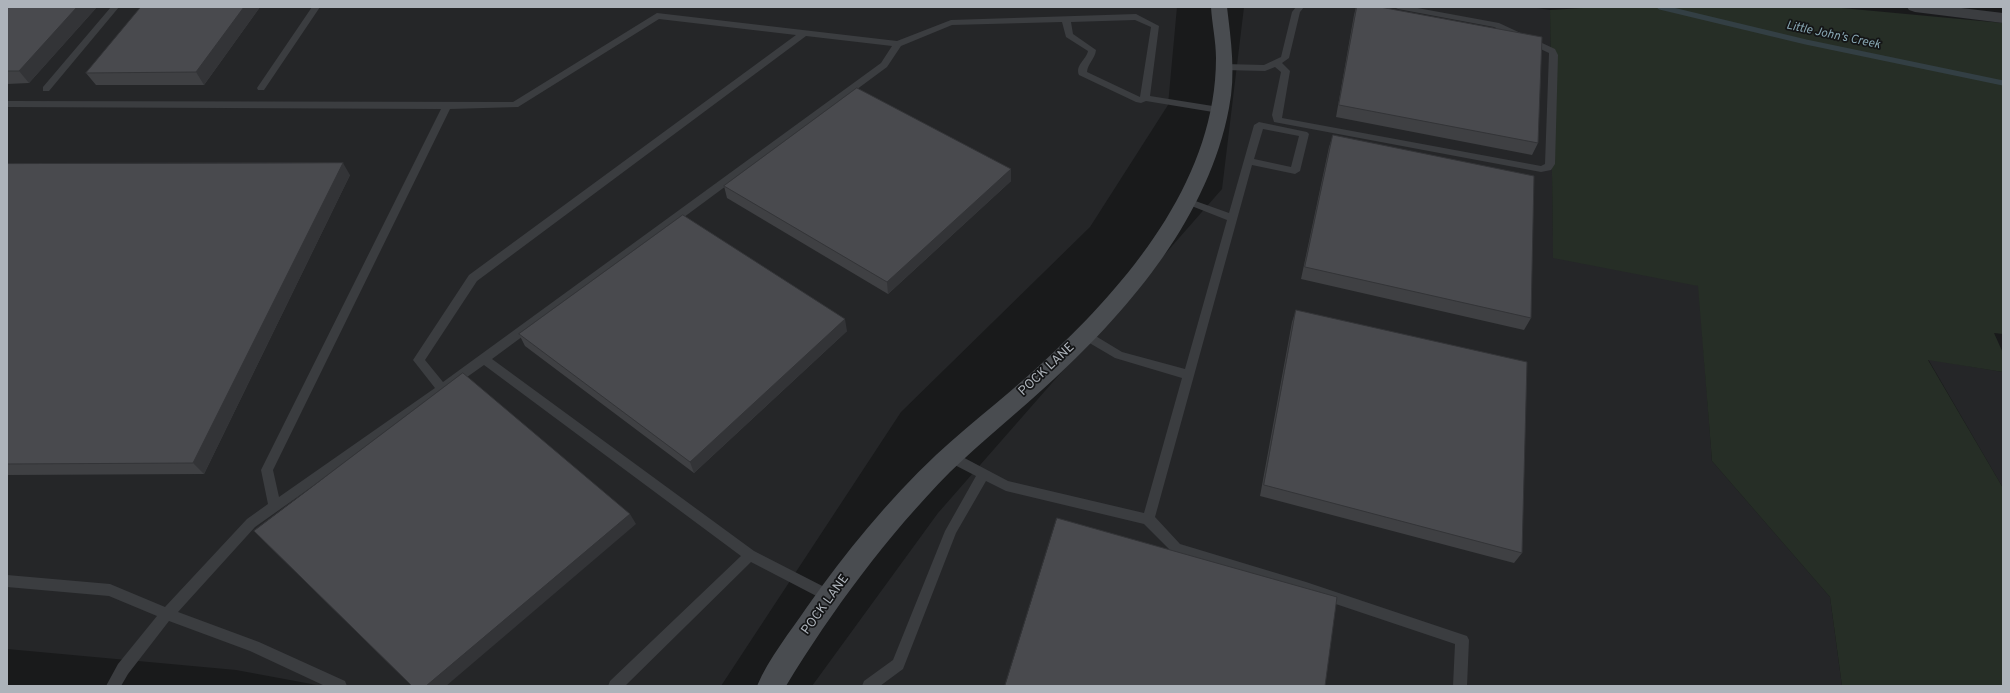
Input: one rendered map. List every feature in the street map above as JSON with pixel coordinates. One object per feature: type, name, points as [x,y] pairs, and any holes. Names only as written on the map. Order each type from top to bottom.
[{"type":"street","name":"POCK LANE","points":[[772,686],[830,597],[878,535],[927,480],[977,432],[1062,358],[1085,335],[1132,283],[1164,240],[1187,201],[1199,176],[1213,139],[1219,110],[1224,67],[1219,7]]},
{"type":"street","points":[[1915,7],[2003,18]]},
{"type":"lane","points":[[46,89],[115,7]]},
{"type":"lane","points":[[261,88],[316,7]]},
{"type":"lane","points":[[1224,67],[1256,70],[1264,68],[1285,58],[1296,12],[1300,7]]},
{"type":"lane","points":[[1276,62],[1286,71],[1277,120],[1541,169],[1548,168],[1550,164],[1554,55],[1552,51],[1496,25],[1398,7]]},
{"type":"lane","points":[[7,104],[515,105],[657,16],[898,44],[951,23],[1136,17],[1155,26],[1145,98]]},
{"type":"lane","points":[[1066,19],[1069,34],[1092,50],[1092,56],[1083,66],[1082,73],[1136,99],[1141,100],[1145,98],[1219,110]]},
{"type":"lane","points":[[442,389],[420,360],[473,278],[804,33]]},
{"type":"lane","points":[[113,686],[123,669],[167,614],[251,523],[484,359],[884,65],[898,44]]},
{"type":"lane","points":[[275,506],[267,470],[447,106]]},
{"type":"lane","points":[[1148,519],[1249,161],[1260,125],[1304,134],[1295,171],[1249,161]]},
{"type":"lane","points":[[1187,201],[1233,218]]},
{"type":"lane","points":[[1085,335],[1118,355],[1189,375]]},
{"type":"lane","points":[[484,359],[750,555],[830,597]]},
{"type":"lane","points":[[951,457],[1006,486],[1148,519],[1176,548],[1306,588],[1462,640],[1460,686]]},
{"type":"lane","points":[[869,686],[898,664],[951,531],[984,474]]},
{"type":"lane","points":[[615,686],[750,555]]},
{"type":"lane","points":[[7,581],[110,590],[167,614],[254,646],[340,686]]},
{"type":"shaded area","points":[[7,7],[1177,7],[1168,105],[1090,227],[901,412],[721,686],[322,686],[236,670],[7,649]]},
{"type":"shaded area","points":[[1244,7],[1531,7],[1550,10],[1553,237],[1699,286],[1712,461],[1830,597],[1842,686],[812,686],[938,513],[1222,189]]},
{"type":"shaded area","points":[[1599,7],[1831,7],[2003,23],[2003,334],[1994,333],[2003,353],[2003,372],[1928,360],[2003,488],[2003,686],[1842,686],[1830,597],[1712,461],[1698,286],[1553,258],[1550,10]]},
{"type":"shaded area","points":[[1928,359],[2003,372],[2003,488]]},
{"type":"building","points":[[7,7],[77,7],[19,71],[7,71]]},
{"type":"building","points":[[141,7],[244,7],[196,72],[86,73]]},
{"type":"building","points":[[1357,7],[1380,7],[1542,37],[1538,143],[1339,105]]},
{"type":"building","points":[[857,88],[1011,169],[887,282],[724,186]]},
{"type":"building","points":[[1333,135],[1534,176],[1531,318],[1305,267]]},
{"type":"building","points":[[343,163],[193,463],[7,464],[7,164]]},
{"type":"building","points":[[683,215],[845,319],[690,462],[519,334]]},
{"type":"building","points":[[1296,310],[1527,362],[1522,553],[1264,485]]},
{"type":"building","points":[[463,373],[630,514],[426,686],[412,686],[254,531]]},
{"type":"building","points":[[1057,518],[1337,597],[1325,686],[1005,686]]},
{"type":"waterway","name":"Little John's Creek","points":[[1660,7],[1806,42],[2003,83]]}]
